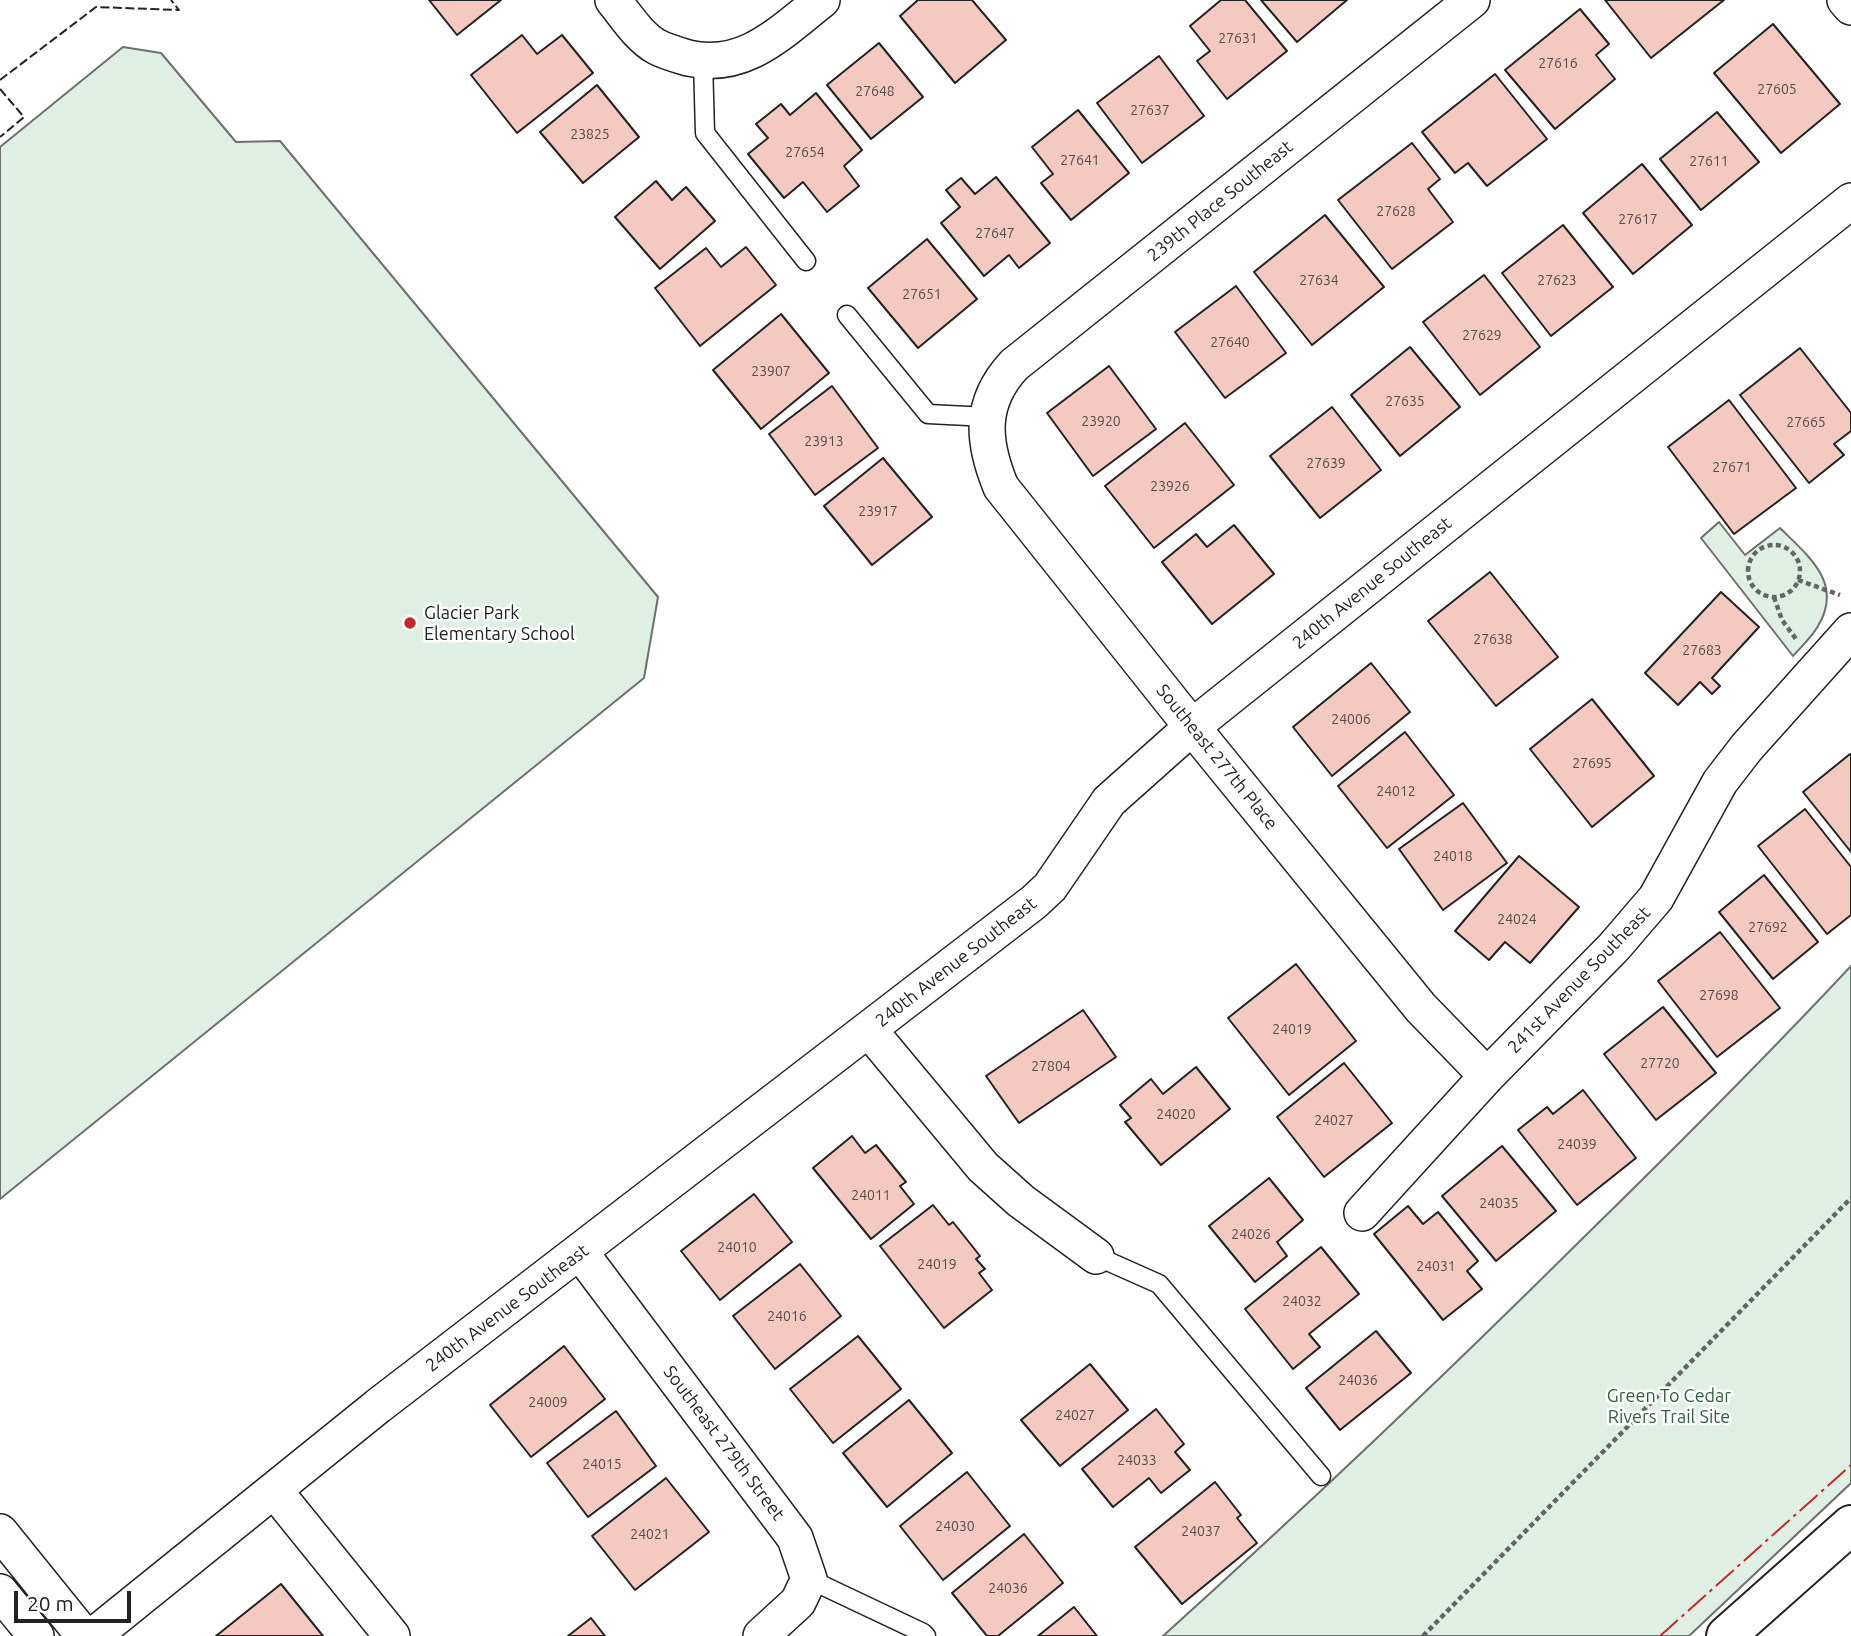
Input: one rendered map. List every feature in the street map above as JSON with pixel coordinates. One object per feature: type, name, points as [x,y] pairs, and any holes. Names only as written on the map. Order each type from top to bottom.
[{"type":"main road","points":[[1726,1636],[1851,1525]]},
{"type":"street","points":[[613,0],[636,29],[657,47],[703,61],[728,60],[768,43],[822,0]]},
{"type":"street","name":"239th Place Southeast","points":[[988,417],[1002,378],[1014,365],[1472,0]]},
{"type":"street","points":[[1845,0],[1851,6]]},
{"type":"street","name":"240th Avenue Southeast","points":[[93,1636],[378,1406],[1034,902],[1050,887],[1109,801],[1192,727],[1851,201]]},
{"type":"street","name":"Southeast 277th Place","points":[[988,417],[986,440],[1001,486],[1192,727],[1421,1008],[1487,1076]]},
{"type":"street","name":"241st Avenue Southeast","points":[[1362,1213],[1487,1076],[1614,947],[1656,898],[1720,782],[1747,747],[1851,631]]},
{"type":"street","points":[[869,1030],[983,1167],[1021,1201],[1096,1256]]},
{"type":"street","name":"Southeast 279th Street","points":[[580,1252],[795,1538],[809,1579]]},
{"type":"street","points":[[274,1490],[392,1636]]},
{"type":"street","points":[[0,1532],[84,1636]]},
{"type":"street","points":[[761,1636],[798,1602],[809,1579]]},
{"type":"street","points":[[0,1591],[36,1636]]},
{"type":"lane","points":[[703,61],[705,134],[806,261]]},
{"type":"lane","points":[[847,315],[928,414],[988,417]]},
{"type":"lane","points":[[1096,1256],[1159,1284],[1321,1476]]},
{"type":"lane","points":[[809,1579],[926,1636]]},
{"type":"path","points":[[1766,545],[1786,548],[1794,554],[1798,563],[1798,580],[1790,591],[1782,596],[1762,594],[1754,588],[1749,579],[1747,569],[1750,559],[1757,550],[1766,545]]},
{"type":"path","points":[[1798,580],[1851,598]]},
{"type":"path","points":[[1774,597],[1782,620],[1791,634],[1822,664]]},
{"type":"path","points":[[1423,1636],[1851,1198]]},
{"type":"green space","points":[[123,47],[161,53],[236,142],[280,141],[658,597],[644,678],[0,1199],[0,147]]},
{"type":"green space","points":[[1719,522],[1745,555],[1780,528],[1819,571],[1827,596],[1825,611],[1816,630],[1793,656],[1701,538]]},
{"type":"green space","name":"Green To Cedar Rivers Trail Site","points":[[1851,966],[1851,1483],[1689,1636],[1163,1636],[1323,1489],[1480,1339],[1685,1137]]},
{"type":"building","points":[[429,0],[501,0],[457,35]]},
{"type":"building","points":[[918,0],[972,0],[1006,40],[955,83],[900,16]]},
{"type":"building","points":[[1221,0],[1245,0],[1287,51],[1227,99],[1197,61],[1210,51],[1190,26]]},
{"type":"building","points":[[1261,0],[1347,0],[1297,42]]},
{"type":"building","points":[[1605,0],[1724,0],[1651,58]]},
{"type":"building","points":[[1580,9],[1609,44],[1596,55],[1615,79],[1555,129],[1505,70]]},
{"type":"building","points":[[1773,24],[1840,104],[1781,153],[1714,73]]},
{"type":"building","points":[[522,35],[537,54],[562,35],[593,73],[517,133],[471,75]]},
{"type":"building","points":[[879,43],[923,97],[871,139],[827,85]]},
{"type":"building","points":[[1159,56],[1204,116],[1142,163],[1097,103]]},
{"type":"building","points":[[1495,74],[1547,139],[1487,186],[1468,163],[1455,173],[1422,132]]},
{"type":"building","points":[[597,85],[639,137],[583,183],[540,132]]},
{"type":"building","points":[[816,93],[862,150],[844,166],[859,186],[827,212],[803,182],[784,198],[748,154],[768,138],[756,124],[781,104],[790,115]]},
{"type":"building","points":[[1078,110],[1129,173],[1071,220],[1041,183],[1053,174],[1032,147]]},
{"type":"building","points":[[1717,112],[1759,162],[1701,210],[1660,159]]},
{"type":"building","points":[[1412,143],[1440,179],[1428,189],[1453,222],[1392,269],[1338,200]]},
{"type":"building","points":[[1642,164],[1692,225],[1633,274],[1583,213]]},
{"type":"building","points":[[996,177],[1050,243],[1019,268],[1009,255],[984,276],[941,223],[960,207],[946,190],[961,178],[975,194]]},
{"type":"building","points":[[656,181],[672,200],[686,187],[715,221],[660,269],[615,217]]},
{"type":"building","points":[[1325,215],[1384,287],[1312,345],[1254,272]]},
{"type":"building","points":[[1563,225],[1613,287],[1551,336],[1502,273]]},
{"type":"building","points":[[927,239],[977,299],[918,348],[868,288]]},
{"type":"building","points":[[746,247],[776,285],[700,346],[655,288],[706,248],[721,267]]},
{"type":"building","points":[[1484,275],[1540,347],[1480,395],[1423,322]]},
{"type":"building","points":[[1236,286],[1286,353],[1225,398],[1175,332]]},
{"type":"building","points":[[781,314],[829,373],[761,429],[713,370]]},
{"type":"building","points":[[1410,347],[1460,407],[1400,456],[1351,395]]},
{"type":"building","points":[[1800,348],[1851,413],[1851,431],[1834,444],[1844,455],[1809,483],[1740,395]]},
{"type":"building","points":[[1109,366],[1156,429],[1093,476],[1047,413]]},
{"type":"building","points":[[832,386],[878,448],[815,495],[769,434]]},
{"type":"building","points":[[1729,400],[1796,488],[1734,534],[1668,447]]},
{"type":"building","points":[[1332,407],[1381,470],[1320,518],[1270,456]]},
{"type":"building","points":[[1185,423],[1234,485],[1154,548],[1105,486]]},
{"type":"building","points":[[883,458],[932,517],[872,565],[824,506]]},
{"type":"building","points":[[1234,525],[1274,574],[1212,624],[1162,562],[1196,534],[1207,547]]},
{"type":"building","points":[[1490,572],[1558,657],[1496,706],[1428,621]]},
{"type":"building","points":[[1721,592],[1759,627],[1712,678],[1720,686],[1712,694],[1700,682],[1678,705],[1645,673]]},
{"type":"building","points":[[1371,663],[1410,712],[1332,776],[1293,727]]},
{"type":"building","points":[[1592,699],[1654,776],[1592,827],[1530,749]]},
{"type":"building","points":[[1405,732],[1454,795],[1387,848],[1338,786]]},
{"type":"building","points":[[1851,755],[1851,852],[1803,792]]},
{"type":"building","points":[[1463,803],[1507,863],[1443,910],[1399,849]]},
{"type":"building","points":[[1805,809],[1851,867],[1851,915],[1827,934],[1758,846]]},
{"type":"building","points":[[1519,856],[1579,907],[1530,963],[1505,942],[1489,960],[1455,931]]},
{"type":"building","points":[[1764,875],[1818,942],[1773,979],[1719,912]]},
{"type":"building","points":[[1720,932],[1780,1008],[1717,1057],[1658,981]]},
{"type":"building","points":[[1296,964],[1356,1041],[1289,1095],[1228,1018]]},
{"type":"building","points":[[1663,1007],[1716,1073],[1656,1120],[1604,1054]]},
{"type":"building","points":[[1083,1010],[1116,1057],[1019,1123],[986,1076]]},
{"type":"building","points":[[1344,1063],[1392,1123],[1324,1177],[1277,1117]]},
{"type":"building","points":[[1196,1067],[1230,1109],[1161,1165],[1125,1122],[1131,1118],[1120,1105],[1151,1079],[1163,1094]]},
{"type":"building","points":[[1583,1090],[1636,1158],[1577,1205],[1518,1130],[1547,1107],[1553,1114]]},
{"type":"building","points":[[852,1136],[865,1153],[876,1145],[906,1182],[900,1186],[914,1204],[871,1239],[813,1168]]},
{"type":"building","points":[[1502,1146],[1556,1211],[1496,1261],[1442,1196]]},
{"type":"building","points":[[1269,1178],[1303,1220],[1277,1242],[1287,1256],[1255,1282],[1209,1226]]},
{"type":"building","points":[[754,1194],[792,1242],[720,1300],[681,1251]]},
{"type":"building","points":[[933,1205],[949,1225],[953,1222],[980,1256],[976,1259],[985,1269],[979,1273],[992,1290],[944,1328],[880,1246]]},
{"type":"building","points":[[1408,1206],[1423,1224],[1438,1212],[1478,1261],[1467,1271],[1482,1289],[1443,1320],[1374,1234]]},
{"type":"building","points":[[1321,1247],[1359,1294],[1309,1334],[1320,1347],[1293,1369],[1245,1309]]},
{"type":"building","points":[[800,1264],[841,1316],[775,1369],[733,1316]]},
{"type":"building","points":[[1376,1331],[1411,1373],[1340,1430],[1306,1388]]},
{"type":"building","points":[[858,1336],[901,1389],[833,1443],[790,1389]]},
{"type":"building","points":[[564,1346],[605,1399],[531,1457],[490,1405]]},
{"type":"building","points":[[1090,1364],[1128,1410],[1060,1466],[1021,1420]]},
{"type":"building","points":[[909,1400],[952,1453],[887,1507],[843,1453]]},
{"type":"building","points":[[1156,1409],[1184,1444],[1175,1452],[1190,1470],[1161,1493],[1149,1478],[1113,1507],[1082,1469]]},
{"type":"building","points":[[616,1411],[656,1466],[588,1517],[547,1463]]},
{"type":"building","points":[[967,1472],[1010,1526],[943,1580],[900,1526]]},
{"type":"building","points":[[666,1478],[709,1532],[635,1590],[592,1536]]},
{"type":"building","points":[[1215,1482],[1241,1515],[1237,1518],[1257,1543],[1182,1604],[1135,1547]]},
{"type":"building","points":[[1024,1534],[1063,1583],[998,1636],[987,1636],[952,1593]]},
{"type":"building","points":[[281,1584],[323,1636],[216,1636]]},
{"type":"building","points":[[1074,1607],[1097,1636],[1038,1636]]},
{"type":"building","points":[[591,1618],[605,1636],[568,1636]]},
{"type":"fence","points":[[0,80],[96,7],[179,10],[171,0]]},
{"type":"fence","points":[[0,89],[24,117],[0,137]]},
{"type":"power","points":[[1660,1636],[1851,1465]]},
{"type":"place","name":"Glacier Park Elementary School","points":[[410,623]]}]
